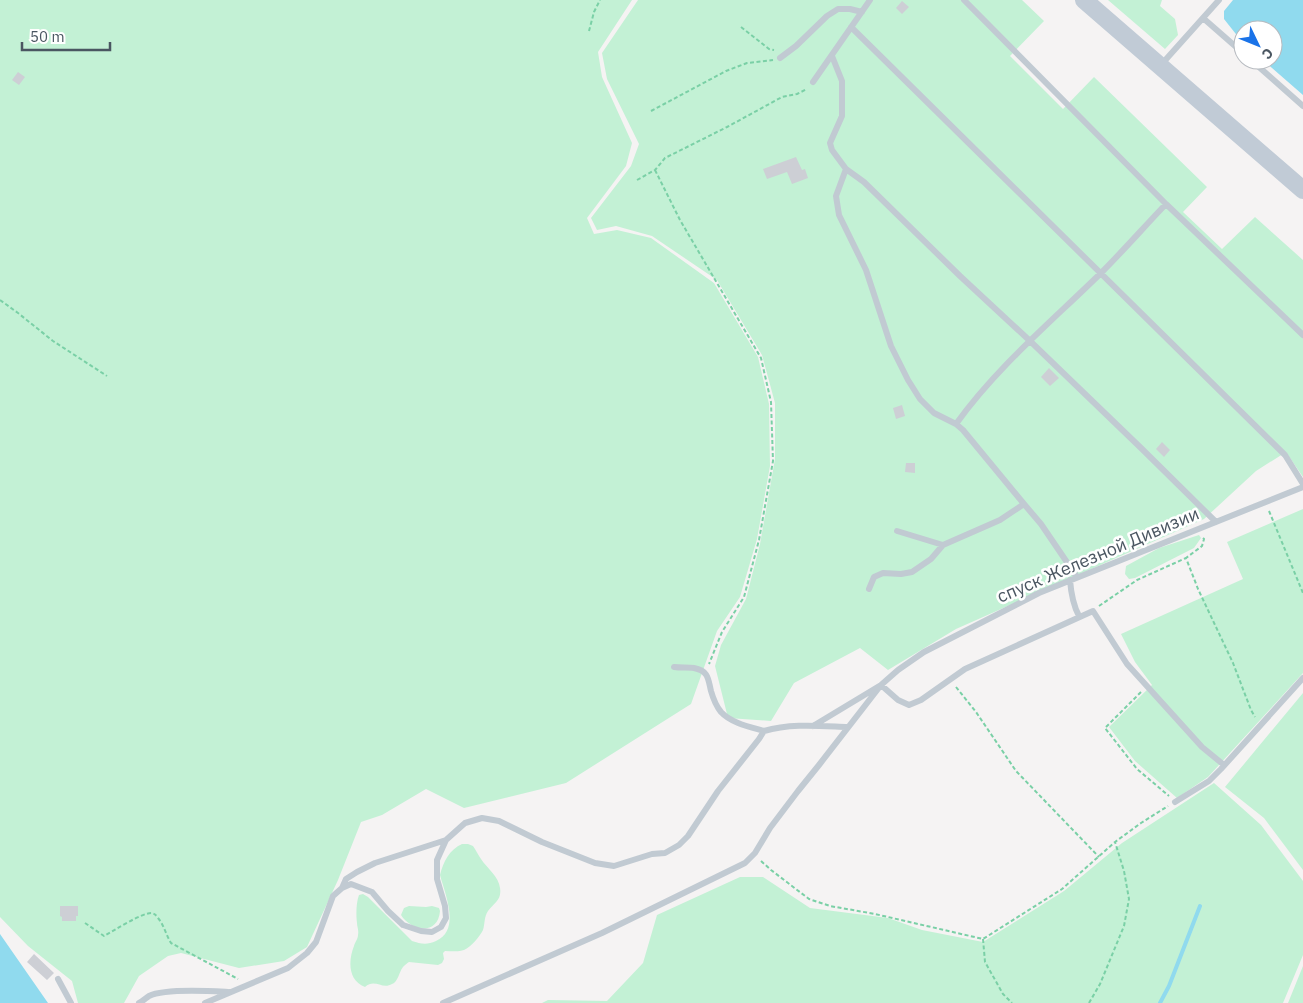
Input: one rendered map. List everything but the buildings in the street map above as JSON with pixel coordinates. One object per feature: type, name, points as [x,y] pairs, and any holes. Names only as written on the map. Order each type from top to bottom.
[{"type":"street","points":[[1084,0],[1303,190]]},
{"type":"lane","points":[[813,82],[870,0]]},
{"type":"lane","points":[[964,0],[1166,204],[1303,335]]},
{"type":"lane","points":[[1159,66],[1219,0]]},
{"type":"lane","points":[[783,56],[827,16],[838,9],[862,12]]},
{"type":"lane","points":[[1203,18],[1233,44]]},
{"type":"lane","points":[[852,27],[1285,455],[1303,486]]},
{"type":"lane","points":[[832,56],[842,81],[842,116],[830,143],[832,150],[846,169],[864,182],[1216,522]]},
{"type":"lane","points":[[1262,70],[1303,106]]},
{"type":"lane","points":[[846,169],[836,196],[839,215],[866,270],[891,346],[908,380],[920,398],[934,413],[956,424],[963,430],[1041,524],[1077,577]]},
{"type":"lane","points":[[956,424],[971,403],[1029,340],[1101,273],[1166,204]]},
{"type":"lane","name":"спуск Железной Дивизии","points":[[755,854],[781,813],[882,685],[898,670],[924,652],[1039,593],[1303,486]]},
{"type":"lane","points":[[869,588],[874,577],[883,574],[912,572],[931,559],[943,546],[1000,520],[1024,504]]},
{"type":"lane","points":[[897,531],[943,546]]},
{"type":"lane","points":[[1070,580],[1071,594],[1079,616]]},
{"type":"lane","points":[[813,726],[882,685],[898,700],[909,706],[921,700],[965,669],[1093,611],[1127,664],[1202,747],[1224,765]]},
{"type":"lane","points":[[674,667],[694,668],[706,674],[716,706],[722,714],[736,722],[764,731],[778,727],[848,727]]},
{"type":"lane","points":[[1175,802],[1209,781],[1303,678]]},
{"type":"lane","points":[[342,888],[346,879],[375,863],[446,840],[465,823],[482,818],[499,821],[542,842],[595,863],[614,866],[652,854],[665,853],[679,846],[688,836],[718,791],[759,740],[764,731]]},
{"type":"lane","points":[[205,1003],[288,968],[316,942],[333,896],[342,888],[351,884],[372,892],[403,925],[420,931],[432,932],[441,927],[446,918],[445,906],[436,870],[437,860],[446,840]]},
{"type":"lane","points":[[443,1003],[620,924],[745,863],[755,854]]},
{"type":"lane","points":[[58,979],[71,1003]]},
{"type":"lane","points":[[140,1003],[149,996],[161,992],[230,992]]},
{"type":"path","points":[[589,31],[594,12],[600,0]]},
{"type":"path","points":[[742,27],[769,49],[783,56]]},
{"type":"path","points":[[651,111],[747,63],[770,61],[783,56]]},
{"type":"path","points":[[637,180],[656,170],[665,158],[727,127],[782,96],[806,91],[813,82]]},
{"type":"path","points":[[656,170],[680,220],[761,358],[771,402],[773,461],[759,540],[744,598],[722,632],[706,674]]},
{"type":"path","points":[[0,300],[18,312],[53,341],[107,376]]},
{"type":"path","points":[[1265,502],[1303,593]]},
{"type":"path","points":[[1093,611],[1137,580],[1186,558],[1202,546],[1204,540],[1199,528]]},
{"type":"path","points":[[1186,558],[1198,589],[1233,663],[1251,710],[1260,726]]},
{"type":"path","points":[[950,680],[976,712],[1016,772],[1100,856]]},
{"type":"path","points":[[755,854],[771,870],[809,899],[830,906],[875,914],[983,939],[1062,889],[1115,842],[1175,802],[1137,770],[1105,728],[1147,686]]},
{"type":"path","points":[[1089,1003],[1100,984],[1124,926],[1129,899],[1124,871],[1115,842]]},
{"type":"path","points":[[84,923],[104,936],[143,915],[151,913],[156,915],[162,924],[166,936],[171,943],[248,985]]},
{"type":"path","points":[[983,939],[985,962],[1003,994],[1012,1003]]},
{"type":"green space","points":[[0,0],[632,0],[598,52],[602,77],[632,143],[626,166],[587,218],[594,234],[617,230],[651,238],[714,283],[758,357],[769,404],[770,466],[757,539],[740,597],[717,631],[691,704],[566,783],[464,808],[426,789],[382,815],[361,822],[338,880],[307,947],[284,961],[239,968],[181,953],[168,956],[139,976],[124,1003],[78,1003],[72,981],[28,946],[0,917]]},
{"type":"green space","points":[[638,0],[1022,0],[1044,21],[1010,56],[1063,109],[1094,77],[1207,187],[1183,212],[1222,249],[1255,217],[1303,260],[1303,477],[1286,452],[1256,471],[1204,519],[956,629],[888,670],[860,648],[794,683],[771,721],[728,718],[715,666],[721,645],[746,599],[760,544],[775,459],[775,403],[762,355],[717,280],[652,236],[616,226],[597,230],[591,218],[631,166],[639,144],[607,79],[602,53]]},
{"type":"green space","points":[[1108,0],[1162,0],[1160,6],[1175,19],[1178,35],[1165,49]]},
{"type":"green space","points":[[1303,509],[1303,673],[1208,777],[1177,798],[1135,761],[1109,727],[1152,685],[1135,662],[1121,634],[1243,579],[1227,542]]},
{"type":"green space","points":[[1199,535],[1201,538],[1194,548],[1135,578],[1129,579],[1125,574],[1126,566],[1159,548]]},
{"type":"green space","points":[[1303,693],[1303,870],[1264,818],[1225,787]]},
{"type":"green space","points":[[1214,783],[1261,825],[1303,881],[1303,955],[1283,1003],[542,1003],[548,1000],[607,1001],[643,963],[657,915],[740,877],[763,877],[810,908],[888,918],[922,930],[983,942],[1064,891],[1122,843]]},
{"type":"green space","points":[[462,844],[473,846],[495,876],[500,888],[500,896],[488,911],[480,935],[467,949],[445,951],[442,963],[438,965],[409,962],[403,967],[394,983],[385,986],[372,984],[365,987],[359,984],[352,975],[350,964],[358,936],[356,909],[359,895],[363,894],[368,897],[412,941],[424,944],[436,941],[444,936],[450,920],[448,901],[440,875],[448,856]]},
{"type":"green space","points":[[409,906],[432,906],[439,908],[438,919],[429,927],[424,928],[411,925],[401,915],[404,908]]},
{"type":"green space","points":[[1303,966],[1303,1003],[1288,1003]]},
{"type":"water","points":[[1233,0],[1303,0],[1303,95],[1274,70],[1283,70],[1283,20],[1233,20],[1233,30],[1224,19],[1224,11]]},
{"type":"water","points":[[0,934],[48,1003],[0,1003]]},
{"type":"waterway","points":[[1160,1003],[1169,986],[1200,906]]}]
